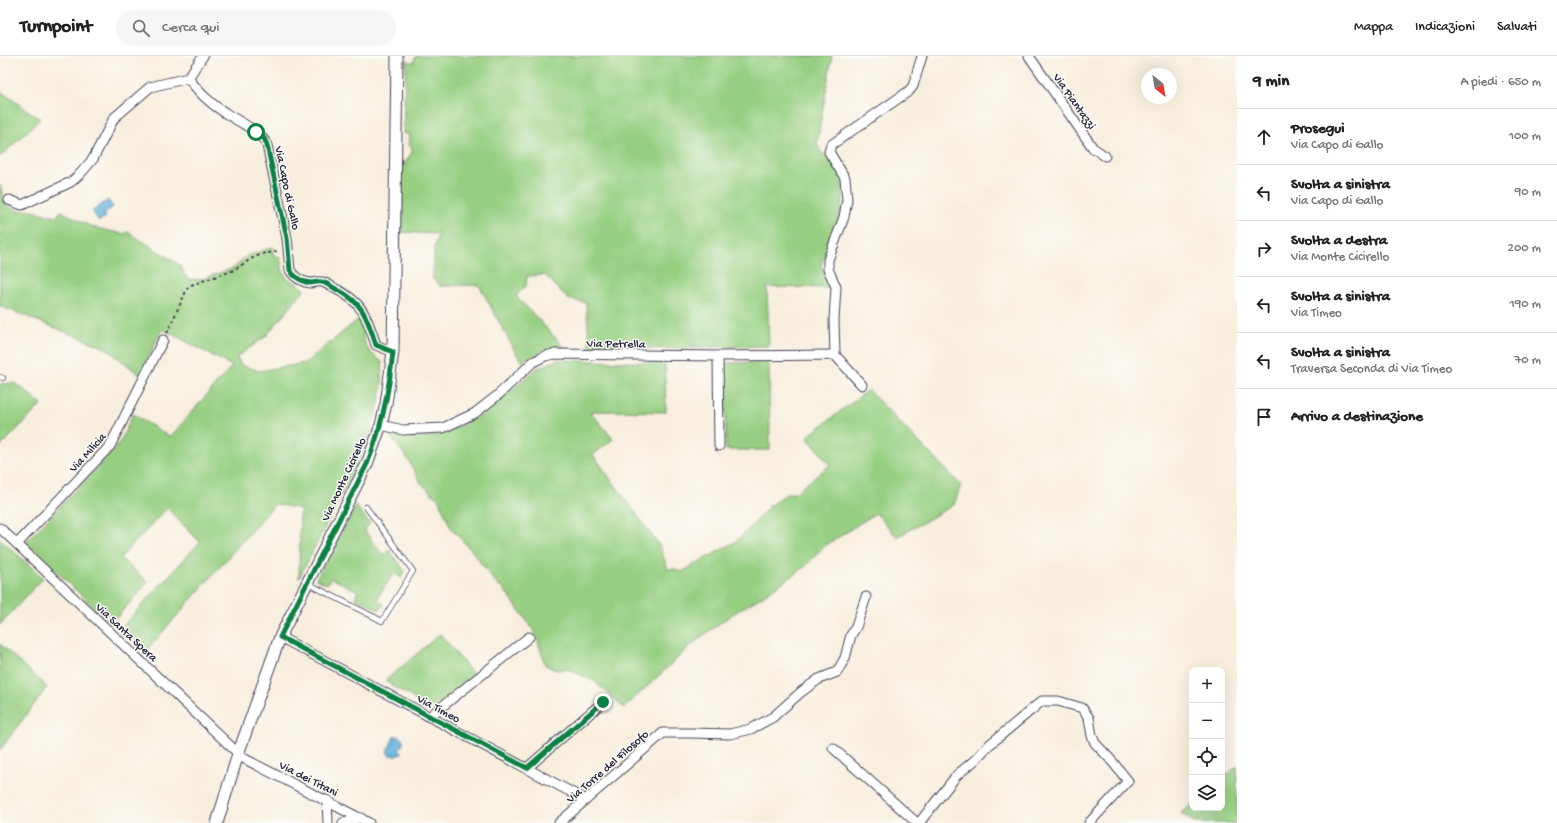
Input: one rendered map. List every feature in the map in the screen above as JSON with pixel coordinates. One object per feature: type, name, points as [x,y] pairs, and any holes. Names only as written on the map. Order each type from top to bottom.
[{"type":"street","points":[[9,200],[22,205],[71,182],[93,159],[114,118],[150,86],[188,78],[203,56]]},
{"type":"street","name":"Via Monte Cicirello","points":[[217,823],[238,754],[280,637],[367,464],[381,425],[391,375],[393,352],[398,56]]},
{"type":"street","points":[[862,384],[835,354],[834,320],[836,287],[828,269],[828,260],[844,217],[847,200],[845,178],[829,152],[831,145],[909,91],[913,86],[922,56]]},
{"type":"street","name":"Via Piantazzi","points":[[1029,56],[1093,148],[1105,156]]},
{"type":"street","name":"Via Capo di Gallo","points":[[188,78],[199,92],[223,112],[264,138],[269,153],[287,238],[290,270],[292,274],[296,278],[309,283],[322,282],[346,294],[357,302],[366,316],[376,345],[393,352]]},
{"type":"street","name":"Via Milicia","points":[[17,544],[110,446],[164,340]]},
{"type":"street","name":"Via Petrella","points":[[381,425],[403,430],[443,428],[475,413],[498,395],[533,362],[545,356],[554,354],[718,356],[835,354]]},
{"type":"street","points":[[718,356],[719,446]]},
{"type":"street","name":"Via Santa Spera","points":[[0,528],[238,754]]},
{"type":"street","name":"Via Torre del Filosofo","points":[[560,823],[663,734],[730,734],[751,729],[773,717],[819,679],[837,672],[845,658],[851,635],[856,627],[866,597]]},
{"type":"street","name":"Via Timeo","points":[[280,637],[586,800]]},
{"type":"street","points":[[429,717],[530,637]]},
{"type":"street","points":[[834,748],[918,823],[957,775],[975,760],[989,745],[1042,701],[1058,701],[1082,708],[1089,718],[1095,744],[1111,760],[1128,781],[1089,823]]},
{"type":"street","points":[[527,768],[603,702]]},
{"type":"street","name":"Via dei Titani","points":[[238,754],[369,823]]},
{"type":"street","points":[[327,800],[328,823]]},
{"type":"street","points":[[342,823],[361,818]]},
{"type":"lane","points":[[307,583],[382,621],[413,571],[366,507]]},
{"type":"path","points":[[164,340],[187,289],[191,285],[232,272],[251,259],[262,254],[288,251]]},
{"type":"green space","points":[[416,56],[832,56],[817,144],[820,151],[837,169],[841,176],[843,185],[843,196],[838,220],[821,265],[832,288],[767,287],[769,346],[590,350],[586,303],[568,299],[545,275],[527,276],[526,286],[516,296],[566,349],[545,350],[521,362],[479,285],[440,286],[433,279],[434,248],[438,234],[402,232],[401,168],[413,151],[409,144],[410,135],[403,133],[406,60],[413,63]]},
{"type":"green space","points":[[0,91],[40,119],[0,157]]},
{"type":"green space","points":[[0,185],[6,205],[19,211],[30,210],[56,217],[61,211],[92,227],[123,234],[128,232],[180,265],[185,275],[189,279],[199,280],[234,268],[247,256],[273,247],[273,254],[280,258],[286,277],[300,285],[304,291],[266,336],[237,357],[241,365],[259,371],[305,363],[360,318],[366,346],[371,353],[382,362],[380,398],[376,415],[363,450],[299,578],[300,509],[275,504],[145,652],[120,629],[200,542],[167,508],[120,558],[148,582],[111,624],[26,542],[114,450],[121,440],[133,414],[170,437],[232,366],[162,329],[140,375],[106,348],[0,306]]},
{"type":"green space","points":[[557,360],[665,363],[666,412],[590,411],[613,439],[593,455],[659,545],[668,569],[676,569],[681,572],[735,542],[753,525],[769,506],[788,493],[795,493],[830,465],[807,437],[868,390],[961,485],[954,505],[897,537],[876,513],[823,547],[805,567],[761,597],[731,615],[696,641],[624,708],[594,681],[567,669],[556,670],[545,665],[538,641],[532,628],[501,585],[499,587],[472,551],[451,528],[439,500],[421,483],[407,458],[388,433],[417,438],[440,435],[482,415],[536,369]]},
{"type":"green space","points":[[769,362],[770,450],[726,450],[725,363]]},
{"type":"green space","points":[[15,383],[42,404],[0,447],[0,384]]},
{"type":"green space","points":[[356,506],[370,524],[364,530],[383,555],[389,550],[405,571],[401,578],[394,573],[377,599],[384,604],[380,610],[355,598],[358,591],[331,578],[327,584],[316,579]]},
{"type":"green space","points":[[0,539],[43,578],[0,625]]},
{"type":"green space","points":[[440,634],[474,675],[431,709],[385,681]]},
{"type":"green space","points":[[0,644],[47,687],[0,750]]},
{"type":"green space","points":[[1237,766],[1237,823],[1196,823],[1181,813],[1189,806],[1189,811],[1225,811],[1225,776]]},
{"type":"water","points":[[108,200],[113,207],[104,214],[106,217],[99,221],[92,211]]},
{"type":"water","points":[[395,735],[403,739],[403,743],[398,750],[401,751],[402,754],[395,756],[389,755],[387,751]]},
{"type":"route","points":[[256,132],[264,138],[267,145],[287,238],[290,270],[292,274],[296,278],[309,283],[322,282],[346,294],[357,302],[366,316],[376,345],[393,352],[386,404],[375,445],[367,464],[280,637],[527,768],[603,702]]}]
